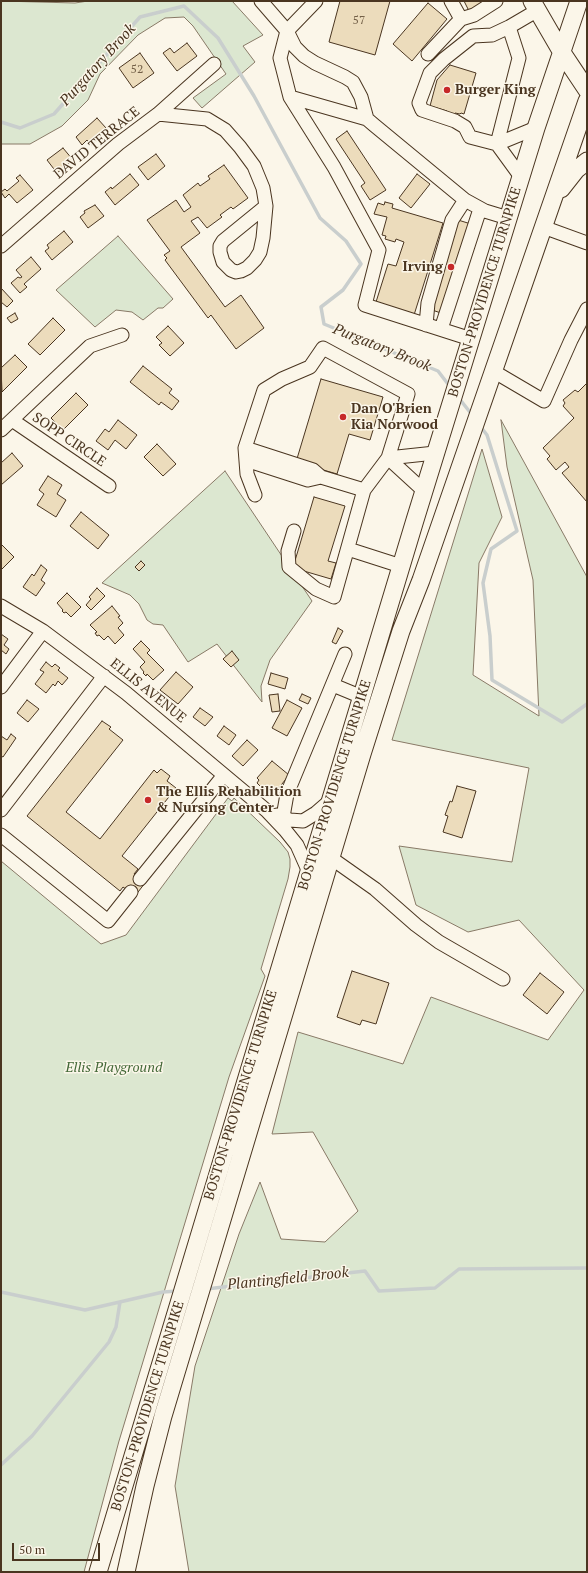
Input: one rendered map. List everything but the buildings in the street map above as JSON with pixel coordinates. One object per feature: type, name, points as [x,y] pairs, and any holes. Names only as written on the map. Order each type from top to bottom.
[{"type":"main road","name":"BOSTON-PROVIDENCE TURNPIKE","points":[[98,1572],[435,453],[536,128],[579,1]]},
{"type":"main road","points":[[535,6],[561,51],[587,90]]},
{"type":"main road","name":"BOSTON-PROVIDENCE TURNPIKE","points":[[126,1572],[145,1486],[163,1416],[266,1070],[397,645],[587,101]]},
{"type":"main road","points":[[552,202],[571,176],[587,161]]},
{"type":"street","points":[[261,1],[287,31],[295,47],[304,56],[353,82],[361,97],[367,119]]},
{"type":"street","points":[[316,1],[287,31],[280,58],[290,97],[334,167],[379,250],[365,305],[471,339]]},
{"type":"street","points":[[451,1],[461,18]]},
{"type":"street","points":[[428,54],[461,18],[474,15],[496,1]]},
{"type":"street","points":[[535,6],[509,27],[492,35],[473,36],[444,59],[430,73],[419,103],[422,110],[455,121],[465,127],[470,137],[497,144],[536,128]]},
{"type":"street","points":[[497,144],[519,58],[509,27]]},
{"type":"street","name":"DAVID TERRACE","points":[[1,246],[118,144],[158,114],[214,64]]},
{"type":"street","points":[[290,97],[367,119],[466,200],[480,208],[508,218]]},
{"type":"street","points":[[158,114],[207,119],[225,130],[254,166],[263,188],[266,206],[260,252],[247,268],[236,272],[231,270],[223,262],[220,246],[223,241],[266,206]]},
{"type":"street","points":[[497,144],[521,177]]},
{"type":"street","points":[[426,324],[428,303],[452,220],[466,200]]},
{"type":"street","points":[[442,329],[480,208]]},
{"type":"street","points":[[543,227],[587,243]]},
{"type":"street","points":[[493,371],[544,401],[571,340],[587,309]]},
{"type":"street","points":[[1,430],[90,346],[122,335]]},
{"type":"street","points":[[255,495],[247,474],[245,454],[264,390],[282,379],[310,367],[323,348],[408,394],[388,458],[364,490],[334,596],[316,589],[289,567],[288,551],[294,531]]},
{"type":"street","name":"SOPP CIRCLE","points":[[12,420],[109,486]]},
{"type":"street","points":[[388,458],[435,453]]},
{"type":"street","points":[[245,454],[313,470],[322,477],[364,490]]},
{"type":"street","points":[[388,458],[424,491]]},
{"type":"street","points":[[348,549],[401,566]]},
{"type":"street","name":"ELLIS AVENUE","points":[[1,606],[43,631],[104,676],[268,811],[297,845],[309,872]]},
{"type":"street","points":[[1,687],[43,631]]},
{"type":"street","points":[[283,818],[287,794],[345,654]]},
{"type":"street","points":[[1,810],[104,676]]},
{"type":"street","points":[[333,685],[362,697]]},
{"type":"street","points":[[140,880],[224,775]]},
{"type":"street","name":"ELLIS AVENUE","points":[[268,811],[283,818],[303,821],[316,813],[331,800]]},
{"type":"street","points":[[1,835],[108,921],[131,892]]},
{"type":"street","points":[[331,858],[375,889],[416,925],[439,942],[503,979]]},
{"type":"green space","points":[[1,1],[75,3],[88,1],[232,1],[263,35],[243,46],[255,62],[202,108],[193,98],[226,74],[193,26],[184,17],[165,18],[138,35],[100,74],[88,100],[62,126],[30,144],[1,144]]},
{"type":"green space","points":[[118,236],[173,299],[163,308],[158,308],[143,320],[132,312],[116,310],[95,327],[56,290]]},
{"type":"green space","points":[[501,420],[587,577],[587,1572],[189,1572],[175,1486],[195,1366],[239,1234],[260,1182],[281,1239],[325,1242],[358,1211],[313,1132],[272,1134],[298,1032],[403,1064],[431,997],[548,1040],[584,990],[519,920],[468,932],[416,905],[399,846],[512,862],[529,768],[392,740],[482,449],[502,517],[479,563],[473,675],[539,716],[533,580],[507,467]]},
{"type":"green space","points":[[225,471],[312,601],[270,660],[261,686],[262,702],[217,644],[188,662],[163,625],[153,624],[147,620],[139,604],[130,595],[102,583]]},
{"type":"green space","name":"Ellis Playground","points":[[228,798],[232,801],[234,798],[280,842],[288,852],[290,859],[288,879],[261,969],[265,976],[229,1077],[119,1441],[84,1572],[1,1572],[1,861],[101,944],[126,935]]},
{"type":"waterway","name":"Purgatory Brook","points":[[1,122],[20,128],[54,114],[140,17],[184,6],[218,38],[254,96],[320,218],[346,241],[361,264],[343,290],[321,307],[324,324],[438,371],[451,388]]},
{"type":"waterway","name":"Purgatory Brook","points":[[458,397],[473,416]]},
{"type":"waterway","name":"Purgatory Brook","points":[[480,426],[487,435],[517,531],[491,549],[483,583],[490,636],[492,680],[562,722],[587,704]]},
{"type":"waterway","name":"Plantingfield Brook","points":[[206,1289],[365,1271],[379,1291],[435,1288],[459,1269],[587,1268]]},
{"type":"waterway","name":"Plantingfield Brook","points":[[1,1292],[85,1310],[163,1292],[178,1291]]},
{"type":"waterway","points":[[1,1465],[32,1436],[109,1342],[116,1327],[120,1302]]},
{"type":"place","name":"Burger King","points":[[447,90]]},
{"type":"place","name":"Irving","points":[[451,267]]},
{"type":"place","name":"Dan O'Brien Kia Norwood","points":[[343,417]]},
{"type":"place","name":"The Ellis Rehabilition & Nursing Center","points":[[148,800]]}]
